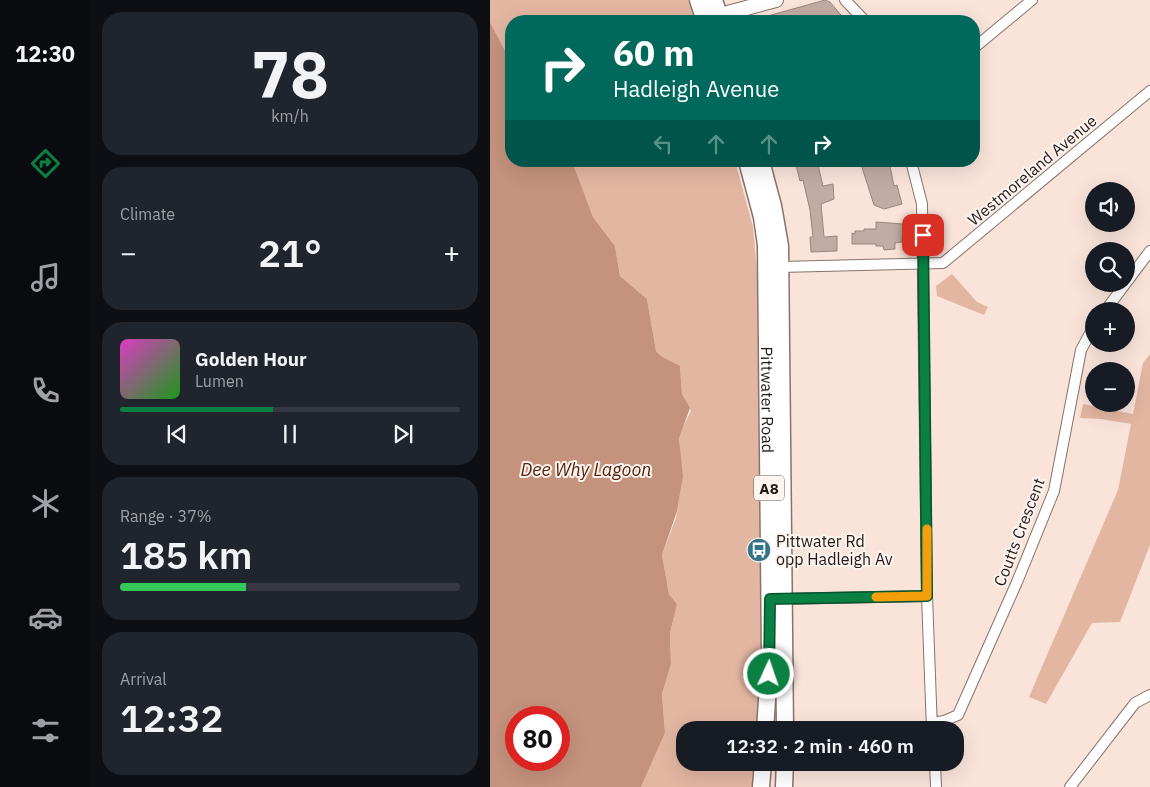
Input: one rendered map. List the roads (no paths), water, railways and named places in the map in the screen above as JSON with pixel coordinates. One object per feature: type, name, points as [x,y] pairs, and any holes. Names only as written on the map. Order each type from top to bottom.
[{"type":"highway","points":[[698,0],[713,15]]},
{"type":"highway","name":"Pittwater Road","points":[[749,167],[762,217],[766,245],[777,599],[784,721]]},
{"type":"highway","name":"Pittwater Road","points":[[763,167],[777,224],[780,266],[777,599],[770,656],[766,721]]},
{"type":"highway","points":[[761,787],[762,771]]},
{"type":"highway","points":[[784,787],[785,771]]},
{"type":"main road","points":[[713,15],[776,0]]},
{"type":"street","points":[[846,0],[860,15]]},
{"type":"street","points":[[980,43],[1032,0]]},
{"type":"street","name":"Westmoreland Avenue","points":[[780,266],[924,265],[943,263],[1150,91]]},
{"type":"street","points":[[912,167],[922,204],[927,596],[932,721]]},
{"type":"street","points":[[1112,302],[1150,251]]},
{"type":"street","name":"Coutts Crescent","points":[[944,721],[958,715],[1017,582],[1054,490],[1081,350],[1085,343]]},
{"type":"street","points":[[777,599],[927,596]]},
{"type":"street","points":[[1070,787],[1135,703],[1150,696]]},
{"type":"street","points":[[935,771],[936,787]]},
{"type":"water","name":"Dee Why Lagoon","points":[[490,22],[505,51],[505,167],[574,167],[593,217],[615,246],[620,276],[647,299],[656,351],[661,356],[680,366],[682,394],[690,408],[679,438],[683,477],[677,511],[662,555],[669,594],[677,604],[670,633],[671,664],[662,694],[665,733],[641,787],[490,787]]},
{"type":"place","name":"Pittwater Rd opp Hadleigh Av","points":[[759,550]]}]
